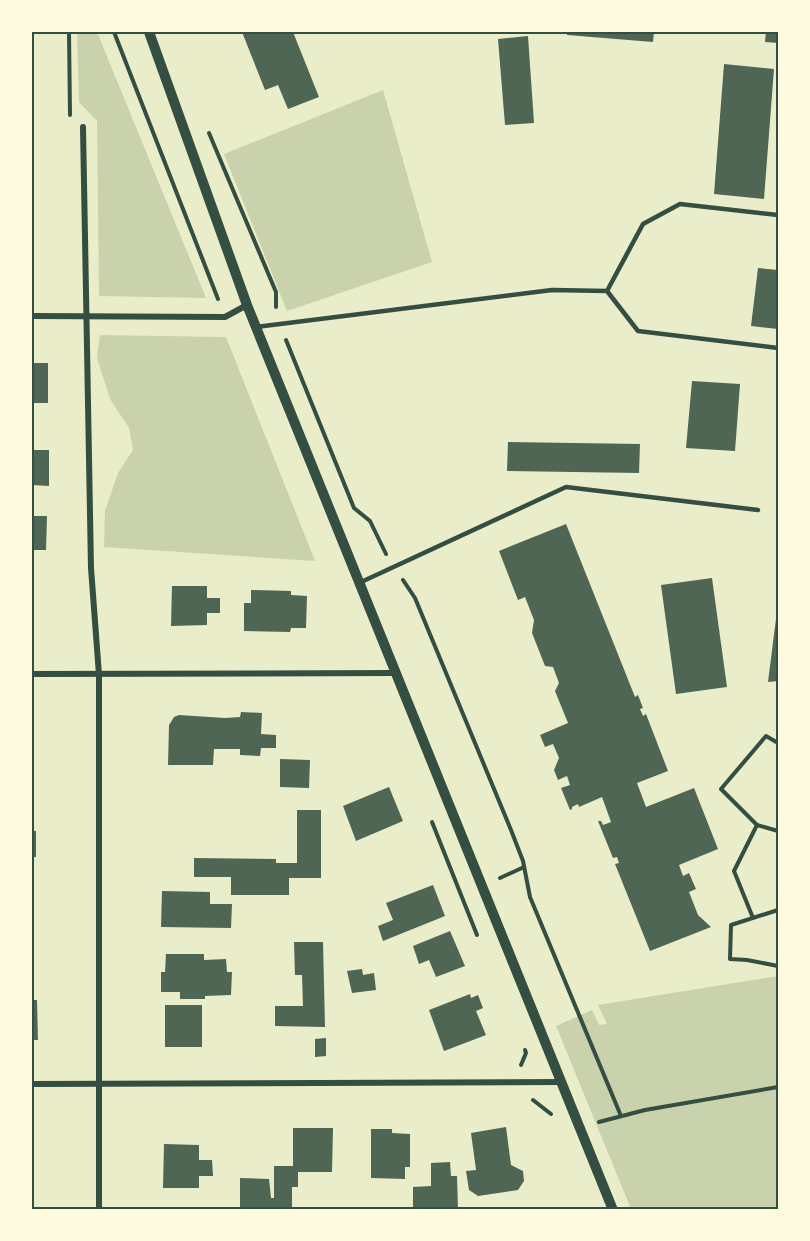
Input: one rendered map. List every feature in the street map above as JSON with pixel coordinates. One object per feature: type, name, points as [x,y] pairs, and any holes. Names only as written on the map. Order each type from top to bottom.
[{"type":"street","points":[[149,32],[247,305],[613,1209]]},
{"type":"street","points":[[83,127],[91,568],[99,675],[99,1209]]},
{"type":"street","points":[[32,316],[225,317],[247,305]]},
{"type":"street","points":[[32,674],[395,673]]},
{"type":"street","points":[[32,1084],[561,1082]]},
{"type":"lane","points":[[607,291],[644,224],[680,204],[778,215]]},
{"type":"lane","points":[[256,327],[552,290],[607,291]]},
{"type":"lane","points":[[607,291],[638,331],[778,348]]},
{"type":"lane","points":[[359,583],[566,487],[758,510]]},
{"type":"path","points":[[69,32],[70,119],[83,127]]},
{"type":"path","points":[[114,32],[225,317]]},
{"type":"path","points":[[207,128],[276,292],[276,315],[354,508],[370,521],[394,567],[415,598],[507,819],[523,861],[530,897],[621,1116]]},
{"type":"path","points":[[778,743],[766,736],[721,789],[757,825],[778,831]]},
{"type":"path","points":[[431,821],[478,937]]},
{"type":"path","points":[[753,918],[734,871],[757,825]]},
{"type":"path","points":[[778,910],[731,925],[730,959],[778,966]]},
{"type":"path","points":[[522,1042],[526,1053],[520,1063],[526,1082],[534,1101],[552,1114]]},
{"type":"path","points":[[581,1127],[645,1110],[778,1087]]},
{"type":"green space","points":[[77,32],[97,32],[206,298],[99,296],[97,121],[79,102]]},
{"type":"green space","points":[[383,90],[432,262],[287,311],[224,154]]},
{"type":"green space","points":[[100,335],[226,337],[315,561],[104,547],[105,511],[118,473],[133,450],[129,428],[110,399],[97,358]]},
{"type":"green space","points":[[778,976],[778,1209],[631,1209],[556,1026],[592,1010],[599,1025],[607,1024],[598,1005]]},
{"type":"building","points":[[242,32],[293,32],[319,97],[288,109],[278,85],[265,90]]},
{"type":"building","points":[[567,32],[654,32],[653,42],[567,35]]},
{"type":"building","points":[[766,32],[778,32],[778,43],[765,42]]},
{"type":"building","points":[[528,36],[534,123],[505,125],[498,39]]},
{"type":"building","points":[[724,64],[774,69],[764,199],[714,194]]},
{"type":"building","points":[[758,268],[778,270],[778,329],[751,326]]},
{"type":"building","points":[[32,363],[48,363],[48,403],[32,403]]},
{"type":"building","points":[[692,381],[740,384],[735,451],[686,448]]},
{"type":"building","points":[[508,442],[640,444],[639,473],[507,471]]},
{"type":"building","points":[[32,450],[49,450],[49,486],[32,485]]},
{"type":"building","points":[[32,512],[34,516],[47,516],[46,550],[32,550]]},
{"type":"building","points":[[566,524],[635,697],[638,695],[643,708],[640,709],[643,716],[646,714],[668,771],[637,783],[646,807],[694,788],[718,849],[679,865],[683,876],[689,873],[696,889],[689,892],[698,915],[711,927],[650,951],[615,864],[619,863],[617,857],[613,858],[598,821],[601,821],[603,825],[611,822],[602,797],[579,807],[578,804],[570,810],[561,788],[570,785],[567,776],[558,780],[554,770],[559,758],[553,744],[545,747],[540,735],[568,723],[555,691],[559,683],[553,667],[545,666],[532,633],[534,620],[525,597],[518,600],[499,551]]},
{"type":"building","points":[[712,578],[727,687],[676,694],[661,585]]},
{"type":"building","points":[[172,586],[207,586],[207,598],[220,598],[220,613],[207,613],[207,625],[171,626]]},
{"type":"building","points":[[251,590],[291,591],[291,595],[307,596],[306,628],[291,628],[290,632],[244,631],[244,603],[251,603]]},
{"type":"building","points":[[777,611],[778,681],[768,682]]},
{"type":"building","points":[[241,712],[262,713],[261,734],[276,735],[276,748],[261,748],[260,756],[240,755],[240,749],[214,749],[213,765],[168,765],[169,725],[174,717],[179,715],[240,717]]},
{"type":"building","points":[[280,759],[310,760],[309,788],[280,787]]},
{"type":"building","points":[[389,787],[403,821],[356,841],[343,806]]},
{"type":"building","points":[[297,810],[321,810],[321,878],[289,878],[289,895],[231,895],[231,877],[194,877],[194,858],[276,859],[276,863],[297,863]]},
{"type":"building","points":[[32,831],[36,831],[36,857],[32,857]]},
{"type":"building","points":[[433,885],[445,916],[383,941],[378,926],[393,920],[386,903]]},
{"type":"building","points":[[162,891],[210,892],[210,904],[232,904],[231,928],[161,927]]},
{"type":"building","points":[[450,931],[465,966],[436,977],[429,960],[419,964],[413,946]]},
{"type":"building","points":[[294,942],[323,942],[325,1027],[275,1026],[275,1006],[303,1006],[302,975],[295,975]]},
{"type":"building","points":[[166,954],[204,954],[204,960],[226,959],[227,972],[232,972],[231,995],[205,996],[205,999],[180,999],[180,992],[161,992],[161,972],[165,972]]},
{"type":"building","points":[[362,969],[363,975],[374,973],[376,990],[352,993],[347,971]]},
{"type":"building","points":[[470,994],[471,998],[478,995],[483,1008],[476,1011],[486,1035],[444,1051],[429,1010]]},
{"type":"building","points":[[32,1000],[37,1000],[38,1040],[32,1040]]},
{"type":"building","points":[[165,1005],[202,1005],[202,1047],[165,1047]]},
{"type":"building","points":[[326,1038],[326,1056],[315,1057],[315,1039]]},
{"type":"building","points":[[506,1127],[511,1165],[523,1171],[524,1181],[518,1190],[478,1196],[469,1190],[466,1171],[476,1170],[471,1133]]},
{"type":"building","points":[[293,1128],[333,1128],[332,1172],[298,1172],[298,1187],[292,1187],[292,1210],[240,1210],[240,1178],[269,1179],[271,1198],[274,1198],[274,1166],[293,1166]]},
{"type":"building","points":[[371,1129],[392,1129],[392,1133],[410,1134],[410,1167],[405,1167],[405,1179],[371,1178]]},
{"type":"building","points":[[164,1144],[199,1145],[199,1160],[212,1160],[213,1176],[199,1176],[199,1188],[163,1188]]},
{"type":"building","points":[[450,1162],[451,1176],[457,1176],[458,1209],[413,1210],[413,1187],[431,1186],[431,1163]]}]
